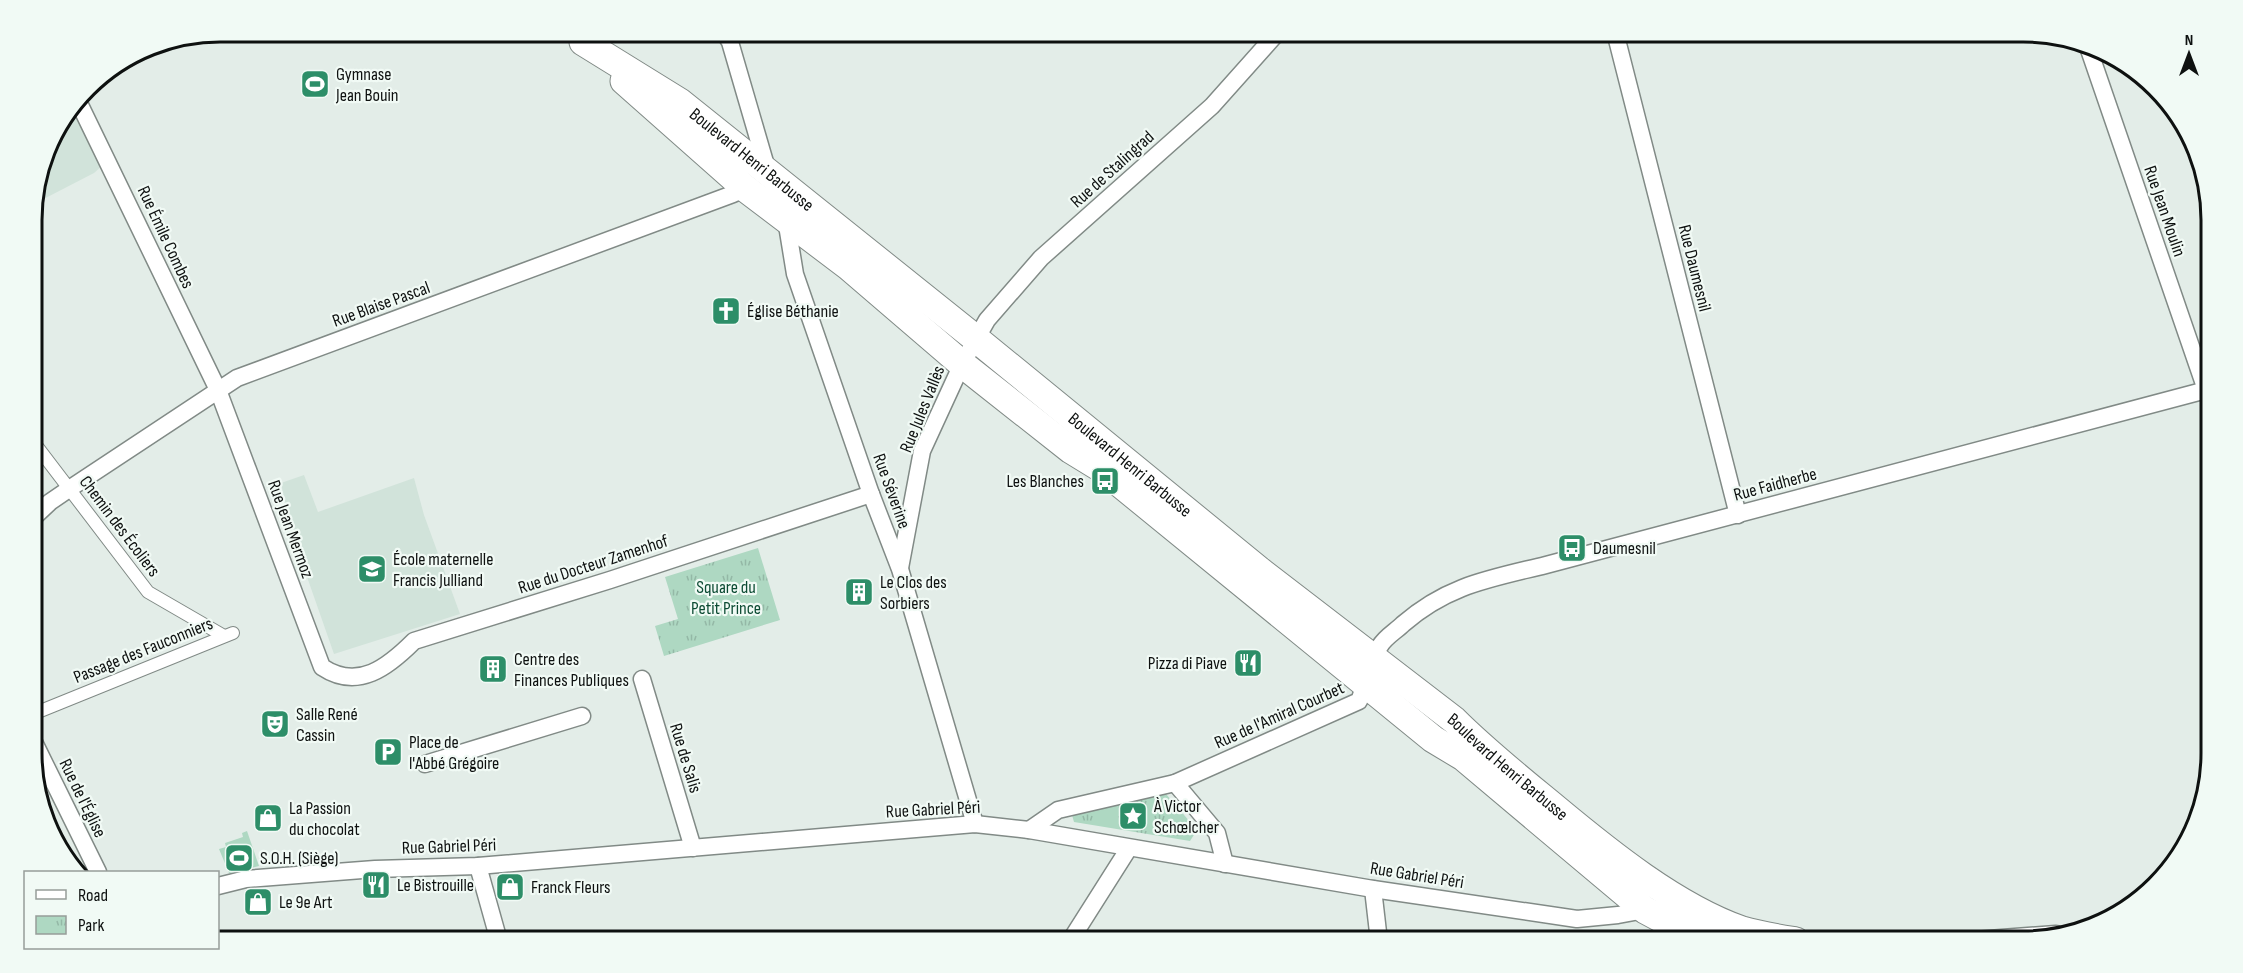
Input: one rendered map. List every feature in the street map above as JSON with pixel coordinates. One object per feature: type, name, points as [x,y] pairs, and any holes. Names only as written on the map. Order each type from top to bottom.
[{"type":"main road","name":"Boulevard Henri Barbusse","points":[[581,42],[656,112],[746,189],[849,267],[962,364],[1071,450],[1102,469],[1433,739],[1463,757],[1645,910],[1682,931]]},
{"type":"main road","name":"Boulevard Henri Barbusse","points":[[584,42],[680,102],[975,338],[1259,570],[1454,720],[1480,746],[1604,848],[1670,893],[1708,915],[1748,931]]},
{"type":"street","name":"Rue Séverine","points":[[730,42],[768,173],[786,219],[795,274],[871,494],[900,569],[975,824]]},
{"type":"street","name":"Rue de Stalingrad","points":[[975,338],[987,320],[1041,258],[1212,106],[1269,42]]},
{"type":"street","name":"Rue Daumesnil","points":[[1618,42],[1738,514]]},
{"type":"street","name":"Rue Jean Moulin","points":[[2091,56],[2201,369]]},
{"type":"street","name":"Rue Émile Combes","points":[[82,109],[218,390]]},
{"type":"street","name":"Rue Blaise Pascal","points":[[42,510],[69,489],[237,378],[746,189],[768,173]]},
{"type":"street","name":"Rue Jules Vallès","points":[[900,569],[922,451],[975,338]]},
{"type":"street","name":"Rue Jean Mermoz","points":[[218,390],[322,667],[334,675]]},
{"type":"street","name":"Rue Faidherbe","points":[[1373,658],[1381,644],[1423,606],[1479,581],[2201,391]]},
{"type":"street","name":"Chemin des Écoliers","points":[[42,453],[148,592],[229,634]]},
{"type":"street","name":"Rue du Docteur Zamenhof","points":[[334,675],[351,678],[375,671],[394,662],[414,641],[610,580],[871,494]]},
{"type":"street","name":"Passage des Fauconniers","points":[[42,710],[229,634]]},
{"type":"street","name":"Rue de l'Amiral Courbet","points":[[1029,830],[1058,810],[1175,783],[1359,701],[1373,658]]},
{"type":"street","name":"Rue de Salis","points":[[642,680],[693,848]]},
{"type":"street","points":[[425,764],[582,716]]},
{"type":"street","name":"Rue de l'Église","points":[[43,760],[97,871]]},
{"type":"street","points":[[1175,783],[1217,833],[1225,864]]},
{"type":"street","name":"Rue Gabriel Péri","points":[[219,885],[246,879],[395,868],[478,866],[975,824],[1029,830],[1372,889],[1577,920],[1645,910]]},
{"type":"street","points":[[1076,931],[1129,848]]},
{"type":"street","points":[[478,866],[496,931]]},
{"type":"street","points":[[1372,889],[1378,931]]},
{"type":"street","points":[[1645,910],[1670,893]]},
{"type":"shaded area","points":[[79,112],[104,164],[94,173],[44,199],[48,174],[60,141]]},
{"type":"shaded area","name":"École maternelle Francis Julliand","points":[[304,475],[318,512],[414,478],[424,515],[460,614],[334,654],[306,574],[302,576],[297,564],[302,562],[300,557],[295,558],[291,547],[296,545],[294,540],[289,541],[285,530],[294,526],[281,483]]},
{"type":"green space","name":"Square du Petit Prince","points":[[758,548],[780,620],[664,656],[655,626],[678,619],[665,577]]},
{"type":"green space","points":[[1166,794],[1197,830],[1190,841],[1074,822],[1072,815]]},
{"type":"green space","name":"S.O.H. (Siège)","points":[[247,831],[259,866],[229,873],[219,849],[226,847],[225,843],[243,837],[242,833]]},
{"type":"place","name":"Gymnase Jean Bouin","points":[[315,84]]},
{"type":"place","name":"Église Béthanie","points":[[726,311]]},
{"type":"place","name":"Les Blanches","points":[[1105,481]]},
{"type":"place","name":"Daumesnil","points":[[1572,548]]},
{"type":"place","name":"École maternelle Francis Julliand","points":[[372,569]]},
{"type":"place","name":"Le Clos des Sorbiers","points":[[859,592]]},
{"type":"place","name":"Pizza di Piave","points":[[1248,663]]},
{"type":"place","name":"Centre des Finances Publiques","points":[[493,669]]},
{"type":"place","name":"Salle René Cassin","points":[[275,724]]},
{"type":"place","name":"Place de l'Abbé Grégoire","points":[[388,752]]},
{"type":"place","name":"À Victor Schœlcher","points":[[1133,816]]},
{"type":"place","name":"La Passion du chocolat","points":[[268,818]]},
{"type":"place","name":"S.O.H. (Siège)","points":[[239,858]]},
{"type":"place","name":"Le Bistrouille","points":[[376,885]]},
{"type":"place","name":"Franck Fleurs","points":[[510,887]]},
{"type":"place","name":"Le 9e Art","points":[[258,902]]}]
